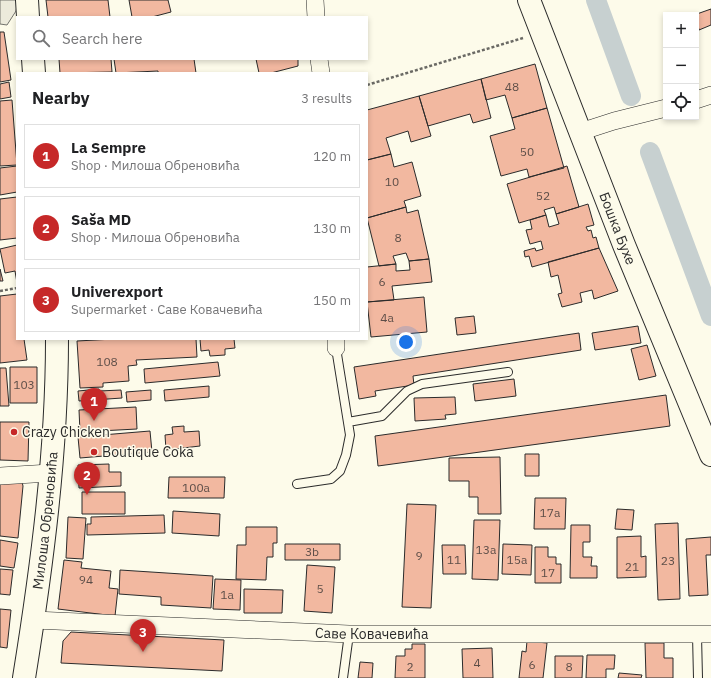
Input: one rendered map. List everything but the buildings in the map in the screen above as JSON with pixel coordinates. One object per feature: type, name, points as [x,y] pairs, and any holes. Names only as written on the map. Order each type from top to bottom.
[{"type":"main road","points":[[27,0],[28,16]]},
{"type":"main road","name":"Бошка Бухе","points":[[529,0],[624,245],[711,454]]},
{"type":"main road","points":[[33,60],[34,72]]},
{"type":"main road","name":"Милоша Обреновића","points":[[24,678],[34,620],[50,474],[56,410],[57,340]]},
{"type":"street","points":[[315,0],[316,16]]},
{"type":"street","points":[[319,60],[321,72]]},
{"type":"street","points":[[699,99],[711,95]]},
{"type":"street","points":[[580,132],[614,121],[663,109]]},
{"type":"street","points":[[0,476],[50,474]]},
{"type":"street","name":"Саве Ковачевића","points":[[34,620],[349,634],[704,635]]},
{"type":"lane","points":[[297,484],[331,479],[340,471],[346,455],[350,435],[336,344]]},
{"type":"lane","points":[[348,422],[382,416],[407,391],[422,384],[508,372]]},
{"type":"lane","points":[[343,678],[349,634]]},
{"type":"lane","points":[[698,678],[704,635]]},
{"type":"path","points":[[368,86],[542,32]]},
{"type":"path","points":[[0,291],[16,288]]},
{"type":"shaded area","points":[[0,0],[18,0],[16,11],[7,25],[0,24]]},
{"type":"waterway","points":[[596,0],[631,96]]},
{"type":"waterway","points":[[650,152],[711,316]]},
{"type":"place","name":"La Sempre","points":[[94,421]]},
{"type":"place","name":"Crazy Chicken","points":[[14,432]]},
{"type":"place","name":"Boutique Coka","points":[[94,452]]},
{"type":"place","name":"Saša MD","points":[[87,495]]},
{"type":"place","name":"Univerexport","points":[[143,652]]}]
